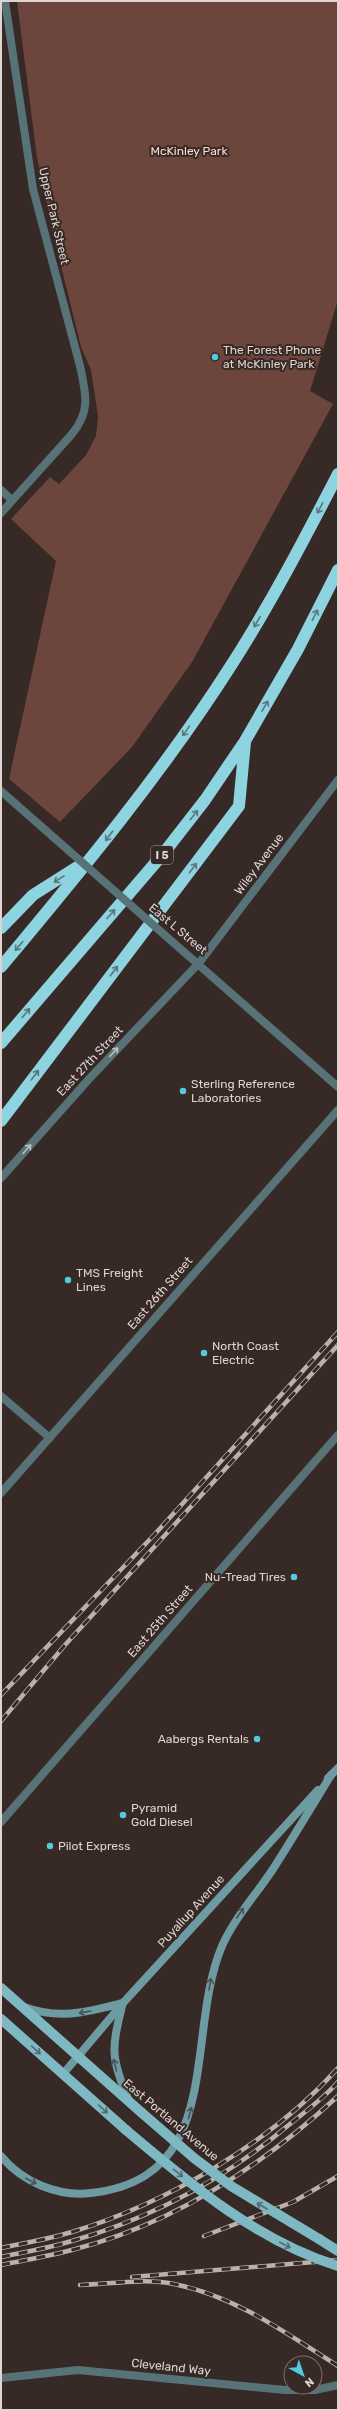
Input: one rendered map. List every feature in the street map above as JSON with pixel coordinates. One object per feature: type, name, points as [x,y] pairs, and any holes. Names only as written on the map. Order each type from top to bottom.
[{"type":"highway","points":[[1,967],[92,858],[158,771],[232,664],[301,545],[338,474]]},
{"type":"highway","name":"I 5","points":[[1,1043],[163,854],[206,800],[245,741],[298,649],[338,570]]},
{"type":"highway","points":[[1,1121],[238,806],[245,741]]},
{"type":"highway","points":[[1,928],[33,895],[92,858]]},
{"type":"main road","name":"Puyallup Avenue","points":[[63,2074],[123,2003],[338,1768]]},
{"type":"main road","points":[[1,2156],[20,2175],[34,2183],[52,2190],[87,2194],[121,2189],[135,2182],[164,2161],[176,2147],[190,2114],[210,1984],[222,1947],[239,1913],[272,1870],[331,1775]]},
{"type":"main road","name":"East Portland Avenue","points":[[1,1988],[194,2158],[231,2186],[338,2251]]},
{"type":"main road","points":[[20,2006],[39,2012],[64,2014],[83,2013],[123,2003],[113,2056],[129,2102]]},
{"type":"main road","points":[[1,2019],[126,2130],[186,2180],[227,2210],[271,2238],[296,2250],[338,2266]]},
{"type":"street","name":"Upper Park Street","points":[[5,1],[33,190],[80,366],[85,388],[86,411],[77,428],[12,500]]},
{"type":"street","points":[[1,490],[12,500],[1,513]]},
{"type":"street","name":"Wiley Avenue","points":[[199,963],[338,780]]},
{"type":"street","name":"East L Street","points":[[1,791],[184,952],[199,963],[338,1087]]},
{"type":"street","name":"East 27th Street","points":[[1,1178],[88,1080],[199,963]]},
{"type":"street","name":"East 26th Street","points":[[1,1493],[338,1110]]},
{"type":"street","points":[[1,1396],[50,1438]]},
{"type":"street","name":"East 25th Street","points":[[1,1822],[338,1435]]},
{"type":"street","name":"Cleveland Way","points":[[1,2378],[78,2370],[285,2390],[315,2390],[338,2385]]},
{"type":"green space","name":"McKinley Park","points":[[17,1],[338,1],[338,300],[310,391],[333,404],[192,662],[132,747],[60,822],[9,779],[56,561],[11,519],[50,477],[59,484],[86,455],[96,436],[98,416],[91,370],[81,347],[53,233],[37,158]]},
{"type":"railway","points":[[1,1695],[155,1534],[338,1332]]},
{"type":"railway","points":[[1,1721],[65,1645],[338,1345]]},
{"type":"railway","points":[[1,2248],[46,2239],[108,2220],[181,2187],[250,2145],[282,2121],[312,2095],[338,2068]]},
{"type":"railway","points":[[1,2257],[55,2246],[102,2232],[160,2208],[187,2194],[241,2161],[266,2143],[315,2104],[338,2082]]},
{"type":"railway","points":[[1,2265],[72,2250],[110,2239],[146,2225],[181,2208],[215,2190],[247,2169],[309,2122],[338,2096]]},
{"type":"railway","points":[[204,2236],[293,2202],[338,2176]]},
{"type":"railway","points":[[132,2277],[338,2260]]},
{"type":"railway","points":[[80,2285],[151,2281],[174,2284],[196,2290],[218,2297],[259,2317],[338,2366]]},
{"type":"place","name":"The Forest Phone at McKinley Park","points":[[215,357]]},
{"type":"place","name":"Sterling Reference Laboratories","points":[[183,1091]]},
{"type":"place","name":"TMS Freight Lines","points":[[68,1280]]},
{"type":"place","name":"North Coast Electric","points":[[204,1353]]},
{"type":"place","name":"Nu-Tread Tires","points":[[294,1577]]},
{"type":"place","name":"Aabergs Rentals","points":[[257,1739]]},
{"type":"place","name":"Pyramid Gold Diesel","points":[[123,1815]]},
{"type":"place","name":"Pilot Express","points":[[50,1846]]}]
